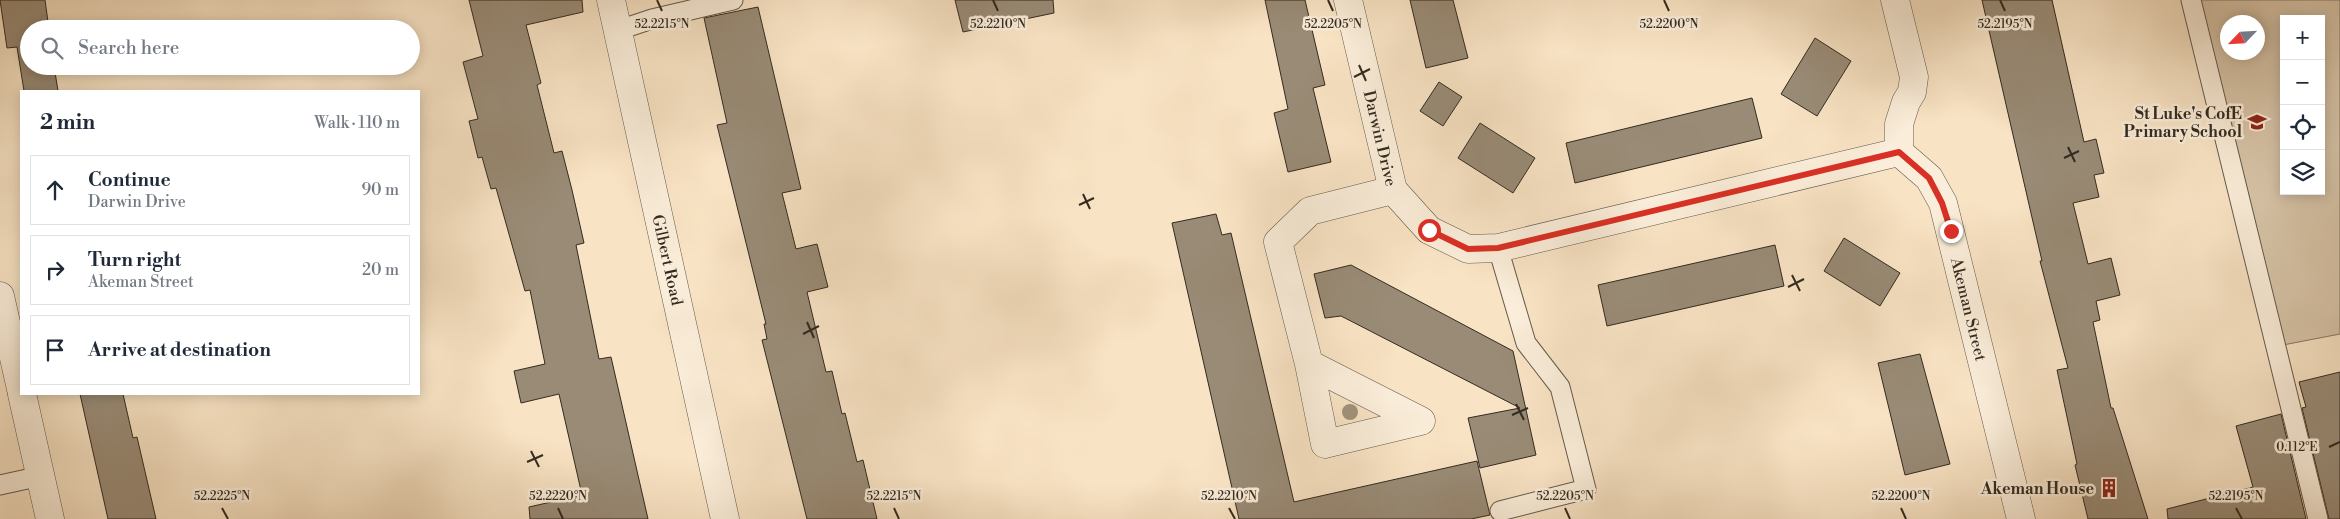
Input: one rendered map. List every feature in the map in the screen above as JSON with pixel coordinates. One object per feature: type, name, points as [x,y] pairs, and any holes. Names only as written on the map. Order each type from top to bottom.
[{"type":"street","name":"Gilbert Road","points":[[611,0],[725,519]]},
{"type":"street","name":"Darwin Drive","points":[[1348,0],[1393,190],[1429,230],[1468,249],[1498,248],[1899,152]]},
{"type":"street","points":[[1895,0],[1914,77],[1912,92],[1906,102],[1899,124],[1899,152]]},
{"type":"street","name":"Akeman Street","points":[[1899,152],[1929,178],[1942,203],[2021,519]]},
{"type":"street","points":[[1309,364],[1278,242],[1310,210],[1393,190]]},
{"type":"street","points":[[0,296],[20,385]]},
{"type":"street","points":[[22,395],[50,519]]},
{"type":"lane","points":[[619,30],[652,19],[733,0]]},
{"type":"lane","points":[[2191,0],[2318,519]]},
{"type":"lane","points":[[1498,248],[1526,343],[1560,387],[1586,489],[1500,512]]},
{"type":"lane","points":[[0,485],[41,476]]},
{"type":"shaded area","name":"St Luke's CofE Primary School","points":[[2200,0],[2340,0],[2340,334],[2283,345]]},
{"type":"building","points":[[0,0],[45,0],[48,20],[20,20],[20,66],[17,47],[7,48]]},
{"type":"building","points":[[469,0],[582,0],[583,12],[526,25],[541,83],[537,85],[554,153],[562,151],[584,243],[576,245],[599,359],[611,357],[648,519],[530,519],[529,507],[582,495],[559,394],[521,403],[514,371],[545,364],[530,290],[525,291],[496,188],[491,189],[482,157],[478,158],[469,121],[478,119],[463,62],[483,56]]},
{"type":"building","points":[[955,0],[1053,0],[1054,13],[963,32]]},
{"type":"building","points":[[1265,0],[1305,0],[1325,85],[1313,88],[1331,162],[1288,172],[1274,113],[1288,109]]},
{"type":"building","points":[[1410,0],[1453,0],[1468,58],[1426,68]]},
{"type":"building","points":[[1982,0],[2052,0],[2084,142],[2096,139],[2104,173],[2094,175],[2099,197],[2073,203],[2088,264],[2111,258],[2120,295],[2096,301],[2100,320],[2093,322],[2111,408],[2113,408],[2148,519],[2088,519],[2075,465],[2077,464],[2057,370],[2068,368],[2040,261],[2042,261]]},
{"type":"building","points":[[758,7],[801,189],[782,193],[796,249],[817,244],[828,287],[807,292],[826,372],[832,371],[842,414],[845,413],[857,462],[863,460],[877,519],[807,519],[762,340],[767,339],[764,324],[766,324],[717,125],[727,123],[704,18]]},
{"type":"building","points":[[1815,38],[1851,61],[1817,116],[1781,94]]},
{"type":"building","points":[[21,75],[55,75],[58,90],[24,90]]},
{"type":"building","points":[[1439,82],[1462,97],[1443,126],[1420,111]]},
{"type":"building","points":[[1752,98],[1762,138],[1575,183],[1566,143]]},
{"type":"building","points":[[1480,123],[1535,158],[1513,193],[1458,158]]},
{"type":"building","points":[[1216,214],[1222,235],[1231,233],[1294,502],[1477,461],[1490,515],[1471,519],[1239,519],[1172,223]]},
{"type":"building","points":[[1844,238],[1900,273],[1880,306],[1824,271]]},
{"type":"building","points":[[1775,245],[1784,286],[1607,326],[1598,285]]},
{"type":"building","points":[[1351,265],[1513,351],[1536,455],[1480,468],[1468,418],[1520,408],[1341,316],[1325,318],[1314,274]]},
{"type":"building","points":[[1920,354],[1950,464],[1905,475],[1878,363]]},
{"type":"building","points":[[2340,372],[2340,519],[2329,519],[2302,408],[2306,407],[2299,382]]},
{"type":"building","points":[[80,395],[123,395],[133,438],[137,437],[156,519],[108,519]]},
{"type":"building","points":[[2281,414],[2306,519],[2168,519],[2167,509],[2253,487],[2236,426]]},
{"type":"place","name":"St Luke's CofE Primary School","points":[[2257,122]]},
{"type":"place","name":"Akeman House","points":[[2109,488]]},
{"type":"route","points":[[1429,230],[1468,249],[1498,248],[1899,152],[1929,178],[1942,203],[1951,231]]}]
